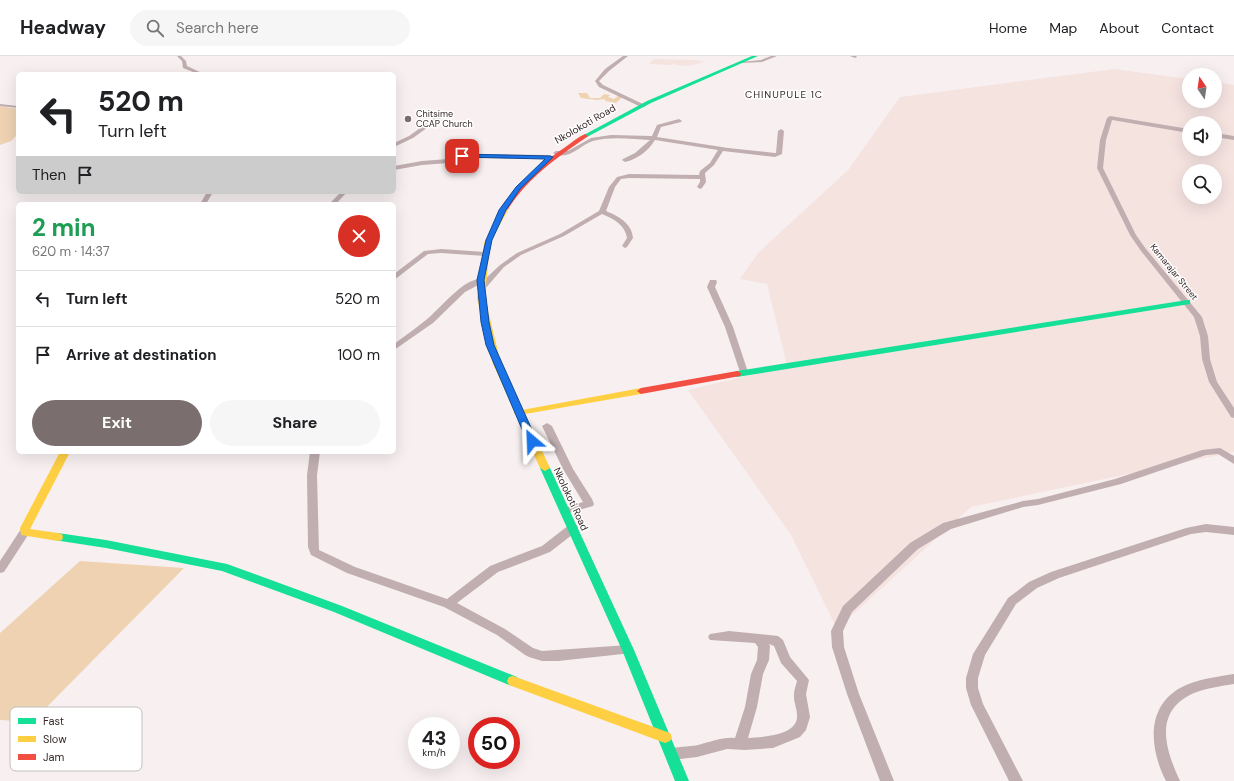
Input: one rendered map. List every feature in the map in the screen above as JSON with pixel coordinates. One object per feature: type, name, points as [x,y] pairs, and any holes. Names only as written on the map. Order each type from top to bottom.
[{"type":"main road","name":"Nkolokoti Road","points":[[682,781],[628,650],[573,528],[518,413],[490,345],[481,284],[484,254],[502,210],[518,188],[553,155],[590,131],[756,56]]},
{"type":"main road","points":[[518,413],[744,372],[1187,302]]},
{"type":"main road","points":[[63,454],[25,528],[25,532],[106,544],[223,567],[338,609],[508,679],[665,737]]},
{"type":"street","points":[[179,56],[184,61],[185,67],[197,72]]},
{"type":"street","points":[[626,56],[607,70],[597,81],[601,86],[643,106]]},
{"type":"street","points":[[742,62],[762,61],[774,56]]},
{"type":"street","points":[[0,104],[16,106]]},
{"type":"street","points":[[396,144],[424,128],[446,112]]},
{"type":"street","name":"Kamarajar Street","points":[[1182,130],[1110,118],[1103,140],[1100,168],[1139,244],[1155,266],[1187,302],[1198,317],[1204,336],[1206,359],[1213,382],[1234,415]]},
{"type":"street","points":[[625,160],[633,157],[654,138],[659,126],[679,121]]},
{"type":"street","points":[[396,168],[422,163],[449,162],[462,156],[553,155],[569,153],[585,143],[597,138],[654,138],[722,149],[778,154],[781,131]]},
{"type":"street","points":[[1222,136],[1234,138]]},
{"type":"street","points":[[700,187],[703,184],[704,170],[711,166],[722,149]]},
{"type":"street","points":[[396,344],[430,321],[462,290],[481,284],[519,254],[562,235],[602,212],[612,187],[617,180],[624,176],[703,177]]},
{"type":"street","points":[[334,202],[342,194]]},
{"type":"street","points":[[602,212],[618,219],[629,230],[630,238],[625,246]]},
{"type":"street","points":[[396,276],[426,252],[484,254]]},
{"type":"street","points":[[713,282],[711,287],[713,293],[729,327],[744,372]]},
{"type":"street","points":[[548,426],[568,469],[589,504],[565,511]]},
{"type":"street","points":[[887,781],[843,666],[836,636],[847,609],[894,563],[914,546],[946,526],[1023,504],[1038,502],[1118,482],[1151,472],[1162,466],[1205,452],[1220,451],[1234,461]]},
{"type":"street","points":[[315,454],[311,490],[313,547],[315,552],[357,572],[448,604],[501,632],[529,652],[542,656],[558,656],[628,650]]},
{"type":"street","points":[[448,604],[494,568],[546,549],[573,528]]},
{"type":"street","points":[[1016,781],[976,705],[972,678],[979,654],[1012,601],[1033,585],[1055,575],[1190,531],[1206,528],[1234,531]]},
{"type":"street","points":[[0,569],[25,532]]},
{"type":"street","points":[[672,754],[697,751],[727,743],[740,744],[773,742],[795,733],[801,726],[804,717],[800,694],[803,680],[785,660],[779,643],[774,639],[730,636],[714,637]]},
{"type":"street","points":[[740,744],[751,707],[757,674],[763,660],[764,646],[758,639]]},
{"type":"street","points":[[1173,781],[1163,759],[1158,742],[1160,726],[1165,710],[1173,700],[1184,692],[1204,685],[1234,679]]},
{"type":"shaded area","points":[[654,59],[695,60],[705,62],[688,66],[675,65],[675,63],[670,65],[649,64]]},
{"type":"shaded area","points":[[1114,69],[1182,78],[1182,108],[1222,108],[1222,83],[1234,85],[1234,452],[971,507],[837,629],[791,535],[688,390],[777,369],[787,365],[767,284],[740,279],[758,253],[848,170],[900,97]]},
{"type":"shaded area","points":[[578,93],[587,93],[590,98],[600,98],[604,94],[610,95],[608,97],[614,99],[618,96],[624,96],[616,103],[605,101],[605,99],[597,100],[581,98]]},
{"type":"shaded area","points":[[0,106],[16,109],[16,136],[11,141],[0,145]]},
{"type":"shaded area","points":[[80,561],[184,568],[47,707],[10,707],[10,721],[0,720],[0,633]]},
{"type":"traffic: fast","points":[[585,136],[649,102],[756,56]]},
{"type":"traffic: fast","points":[[737,374],[1187,302]]},
{"type":"traffic: fast","points":[[545,468],[628,650],[682,781]]},
{"type":"traffic: fast","points":[[58,537],[106,544],[223,567],[338,609],[513,681]]},
{"type":"traffic: slow","points":[[506,208],[487,243],[481,298],[497,364],[545,468]]},
{"type":"traffic: slow","points":[[518,413],[641,391]]},
{"type":"traffic: slow","points":[[58,537],[25,532],[25,528],[64,454]]},
{"type":"traffic: slow","points":[[513,681],[665,737]]},
{"type":"traffic: jam","points":[[506,208],[521,186],[552,159],[585,136]]},
{"type":"traffic: jam","points":[[641,391],[737,374]]},
{"type":"place","name":"Chitsime CCAP Church","points":[[408,119]]},
{"type":"district","name":"CHINUPULE 1C","points":[[784,94]]},
{"type":"route","points":[[462,156],[550,157],[518,188],[502,210],[484,254],[480,280],[485,322],[490,345],[497,364],[532,441]]}]
